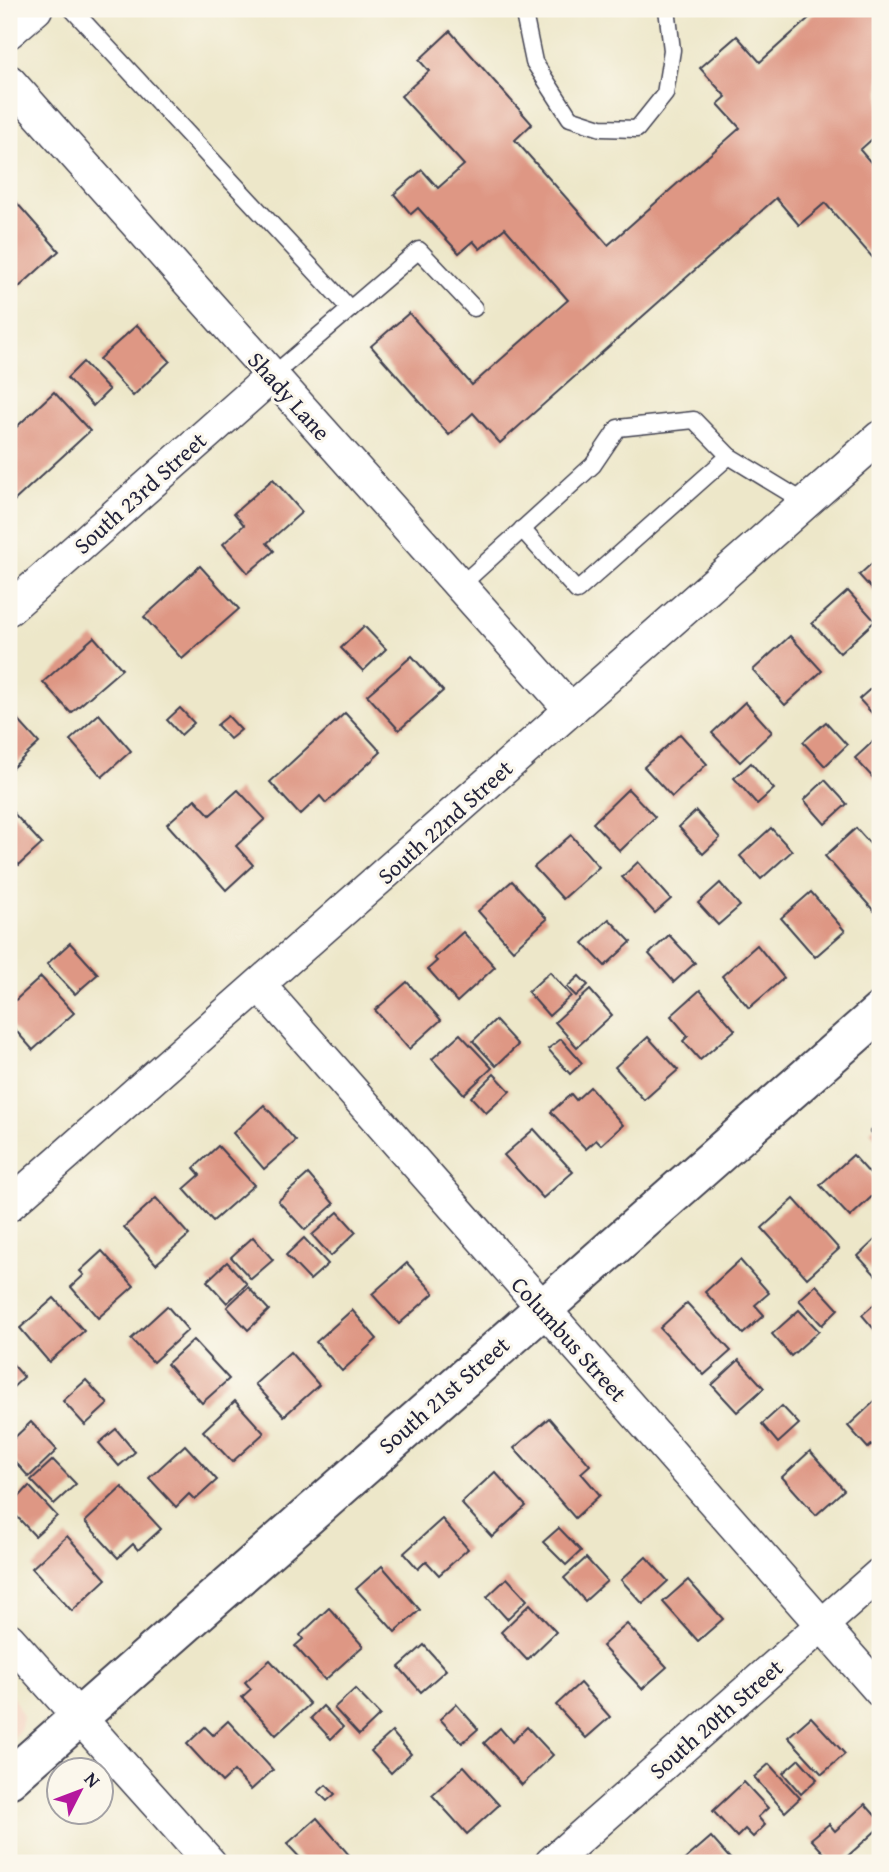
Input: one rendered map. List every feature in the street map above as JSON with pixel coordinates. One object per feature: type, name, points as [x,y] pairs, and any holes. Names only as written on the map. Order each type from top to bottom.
[{"type":"street","points":[[9,33],[36,9]]},
{"type":"street","name":"Shady Lane","points":[[9,81],[571,710]]},
{"type":"street","name":"South 23rd Street","points":[[9,609],[272,376]]},
{"type":"street","name":"South 22nd Street","points":[[9,1205],[880,437]]},
{"type":"street","name":"Columbus Street","points":[[260,986],[880,1691]]},
{"type":"street","name":"South 21st Street","points":[[9,1779],[880,1012]]},
{"type":"street","name":"South 20th Street","points":[[551,1863],[880,1574]]},
{"type":"street","points":[[9,1639],[210,1863]]},
{"type":"lane","points":[[72,9],[350,309]]},
{"type":"lane","points":[[523,9],[534,62],[570,118],[601,128],[637,129],[665,94],[673,50],[667,9]]},
{"type":"lane","points":[[272,376],[419,250],[474,308]]},
{"type":"lane","points":[[460,586],[593,465],[618,428],[694,419],[729,456],[806,503]]},
{"type":"lane","points":[[522,529],[577,591],[729,456]]},
{"type":"shaded area","points":[[9,1689],[23,1716],[21,1728],[9,1742]]},
{"type":"building","points":[[819,9],[880,9],[880,132],[860,150],[880,173],[880,266],[825,203],[799,225],[776,198],[500,443],[473,413],[449,435],[371,346],[409,313],[472,385],[568,300],[505,228],[480,249],[473,241],[459,253],[418,208],[411,214],[394,194],[422,170],[438,188],[464,165],[401,96],[429,71],[419,60],[450,31],[532,124],[515,140],[608,245],[740,128],[718,104],[726,97],[700,68],[737,36],[760,62]]},
{"type":"building","points":[[9,194],[59,251],[18,288],[9,278]]},
{"type":"building","points":[[137,325],[170,361],[133,396],[99,359]]},
{"type":"building","points":[[83,362],[109,390],[93,406],[67,378]]},
{"type":"building","points":[[54,392],[90,431],[14,501],[9,495],[9,434]]},
{"type":"building","points":[[273,479],[302,512],[267,543],[274,551],[248,573],[223,544],[244,525],[234,513]]},
{"type":"building","points":[[880,556],[880,598],[859,575]]},
{"type":"building","points":[[200,566],[239,609],[182,659],[144,617]]},
{"type":"building","points":[[848,591],[875,621],[840,653],[812,623]]},
{"type":"building","points":[[364,626],[386,649],[363,671],[341,648]]},
{"type":"building","points":[[790,636],[822,671],[785,705],[753,670]]},
{"type":"building","points":[[94,637],[122,669],[71,713],[43,682]]},
{"type":"building","points":[[412,656],[443,691],[399,730],[367,695]]},
{"type":"building","points":[[877,683],[880,687],[880,722],[859,699]]},
{"type":"building","points":[[745,702],[772,732],[740,762],[712,733]]},
{"type":"building","points":[[180,708],[194,723],[181,735],[167,720]]},
{"type":"building","points":[[9,710],[39,743],[9,771]]},
{"type":"building","points":[[345,713],[381,752],[326,803],[320,796],[300,815],[270,782]]},
{"type":"building","points":[[99,714],[131,751],[102,777],[70,740]]},
{"type":"building","points":[[228,716],[241,730],[230,739],[217,725]]},
{"type":"building","points":[[826,722],[847,745],[825,766],[803,742]]},
{"type":"building","points":[[680,734],[707,764],[672,797],[644,767]]},
{"type":"building","points":[[880,735],[880,777],[876,781],[855,758]]},
{"type":"building","points":[[751,763],[774,789],[757,804],[734,778]]},
{"type":"building","points":[[825,780],[847,804],[825,824],[804,800]]},
{"type":"building","points":[[628,789],[655,817],[620,851],[593,823]]},
{"type":"building","points":[[238,790],[265,819],[236,846],[253,865],[226,890],[167,824],[195,799],[210,815]]},
{"type":"building","points":[[9,808],[42,844],[19,865],[9,854]]},
{"type":"building","points":[[696,811],[720,838],[703,854],[679,827]]},
{"type":"building","points":[[771,828],[792,851],[761,879],[740,856]]},
{"type":"building","points":[[856,828],[880,855],[880,905],[874,911],[825,856]]},
{"type":"building","points":[[571,835],[599,867],[563,899],[534,867]]},
{"type":"building","points":[[638,862],[671,899],[655,913],[622,877]]},
{"type":"building","points":[[512,881],[547,919],[513,950],[478,911]]},
{"type":"building","points":[[720,883],[740,906],[718,925],[698,903]]},
{"type":"building","points":[[811,892],[845,931],[815,957],[781,918]]},
{"type":"building","points":[[609,919],[631,942],[605,966],[583,943]]},
{"type":"building","points":[[463,932],[495,967],[457,1002],[428,969],[437,961],[434,958]]},
{"type":"building","points":[[669,935],[695,963],[674,982],[649,954]]},
{"type":"building","points":[[70,943],[98,974],[75,994],[47,964]]},
{"type":"building","points":[[757,945],[784,978],[749,1008],[722,976]]},
{"type":"building","points":[[550,972],[571,996],[549,1016],[528,992]]},
{"type":"building","points":[[579,976],[588,985],[576,996],[567,987]]},
{"type":"building","points":[[41,977],[74,1013],[33,1050],[9,1023],[9,1006]]},
{"type":"building","points":[[407,982],[441,1020],[409,1049],[375,1010]]},
{"type":"building","points":[[590,990],[612,1015],[577,1047],[555,1022]]},
{"type":"building","points":[[700,990],[735,1030],[700,1060],[683,1041],[688,1036],[671,1016]]},
{"type":"building","points":[[495,1020],[518,1045],[496,1066],[473,1041]]},
{"type":"building","points":[[460,1034],[492,1068],[464,1094],[432,1059]]},
{"type":"building","points":[[648,1037],[678,1070],[644,1100],[615,1067]]},
{"type":"building","points":[[561,1039],[582,1063],[570,1074],[548,1049]]},
{"type":"building","points":[[494,1074],[510,1091],[486,1113],[471,1097]]},
{"type":"building","points":[[590,1087],[623,1125],[601,1145],[596,1140],[586,1149],[551,1112],[571,1094],[576,1100]]},
{"type":"building","points":[[264,1105],[296,1141],[264,1169],[233,1133]]},
{"type":"building","points":[[880,1121],[880,1142],[870,1131]]},
{"type":"building","points":[[534,1129],[573,1172],[543,1198],[504,1155]]},
{"type":"building","points":[[218,1146],[254,1185],[213,1221],[184,1189],[200,1175],[194,1168]]},
{"type":"building","points":[[853,1155],[880,1185],[880,1189],[850,1217],[820,1185]]},
{"type":"building","points":[[308,1174],[334,1204],[305,1230],[278,1201]]},
{"type":"building","points":[[156,1198],[189,1235],[156,1264],[124,1227]]},
{"type":"building","points":[[794,1199],[839,1249],[807,1278],[762,1228]]},
{"type":"building","points":[[338,1212],[356,1232],[331,1256],[312,1235]]},
{"type":"building","points":[[880,1235],[880,1280],[858,1256]]},
{"type":"building","points":[[253,1237],[273,1260],[251,1279],[231,1257]]},
{"type":"building","points":[[304,1238],[328,1264],[310,1280],[286,1255]]},
{"type":"building","points":[[102,1251],[134,1286],[98,1318],[71,1287],[84,1275],[80,1271]]},
{"type":"building","points":[[740,1260],[769,1293],[755,1305],[764,1315],[743,1334],[705,1292]]},
{"type":"building","points":[[227,1262],[247,1284],[227,1303],[207,1281]]},
{"type":"building","points":[[407,1263],[434,1293],[399,1324],[372,1294]]},
{"type":"building","points":[[816,1285],[838,1309],[822,1325],[799,1300]]},
{"type":"building","points":[[248,1287],[269,1310],[248,1330],[227,1307]]},
{"type":"building","points":[[54,1298],[84,1331],[49,1362],[20,1328]]},
{"type":"building","points":[[880,1299],[880,1336],[862,1315]]},
{"type":"building","points":[[687,1303],[731,1351],[704,1375],[660,1328]]},
{"type":"building","points":[[167,1306],[188,1330],[153,1362],[131,1339]]},
{"type":"building","points":[[352,1310],[377,1339],[342,1371],[316,1342]]},
{"type":"building","points":[[799,1310],[819,1331],[791,1356],[772,1334]]},
{"type":"building","points":[[193,1340],[229,1379],[202,1403],[167,1364]]},
{"type":"building","points":[[290,1352],[319,1385],[284,1416],[255,1384]]},
{"type":"building","points":[[9,1360],[24,1377],[9,1391]]},
{"type":"building","points":[[739,1360],[764,1388],[737,1412],[712,1385]]},
{"type":"building","points":[[86,1380],[108,1404],[85,1425],[63,1401]]},
{"type":"building","points":[[876,1400],[880,1404],[880,1448],[875,1442],[868,1448],[848,1426]]},
{"type":"building","points":[[235,1401],[264,1433],[232,1462],[203,1431]]},
{"type":"building","points":[[782,1406],[799,1424],[778,1443],[762,1424]]},
{"type":"building","points":[[549,1418],[590,1465],[581,1473],[600,1495],[575,1518],[514,1448]]},
{"type":"building","points":[[31,1422],[57,1450],[29,1477],[9,1455],[9,1443]]},
{"type":"building","points":[[116,1429],[135,1452],[119,1466],[99,1443]]},
{"type":"building","points":[[185,1445],[217,1480],[195,1500],[189,1494],[176,1507],[149,1478]]},
{"type":"building","points":[[810,1451],[844,1490],[816,1515],[782,1477]]},
{"type":"building","points":[[53,1460],[76,1484],[54,1504],[31,1480]]},
{"type":"building","points":[[495,1472],[526,1506],[492,1537],[461,1503]]},
{"type":"building","points":[[29,1486],[57,1516],[35,1536],[9,1508]]},
{"type":"building","points":[[122,1487],[161,1529],[138,1550],[133,1544],[118,1558],[85,1522]]},
{"type":"building","points":[[442,1519],[468,1549],[439,1575],[426,1561],[418,1569],[404,1553]]},
{"type":"building","points":[[559,1528],[581,1551],[566,1565],[543,1542]]},
{"type":"building","points":[[67,1536],[106,1579],[72,1611],[32,1568]]},
{"type":"building","points":[[646,1557],[668,1581],[643,1604],[621,1580]]},
{"type":"building","points":[[586,1558],[607,1581],[585,1601],[564,1578]]},
{"type":"building","points":[[382,1566],[420,1610],[395,1632],[356,1589]]},
{"type":"building","points":[[507,1578],[527,1600],[507,1619],[487,1597]]},
{"type":"building","points":[[688,1580],[723,1619],[698,1641],[663,1602]]},
{"type":"building","points":[[530,1604],[556,1632],[527,1660],[501,1632]]},
{"type":"building","points":[[329,1608],[363,1646],[325,1680],[295,1646],[303,1639],[300,1635]]},
{"type":"building","points":[[627,1624],[667,1667],[642,1689],[602,1646]]},
{"type":"building","points":[[424,1645],[446,1670],[421,1692],[399,1667]]},
{"type":"building","points":[[270,1660],[310,1704],[276,1735],[242,1697],[251,1689],[245,1682]]},
{"type":"building","points":[[580,1683],[610,1717],[586,1738],[556,1705]]},
{"type":"building","points":[[355,1689],[380,1715],[359,1735],[334,1708]]},
{"type":"building","points":[[456,1704],[478,1729],[462,1743],[440,1719]]},
{"type":"building","points":[[323,1706],[343,1727],[331,1739],[311,1718]]},
{"type":"building","points":[[811,1717],[845,1754],[822,1774],[788,1737]]},
{"type":"building","points":[[228,1721],[273,1770],[251,1790],[234,1771],[222,1782],[187,1744],[205,1727],[213,1735]]},
{"type":"building","points":[[527,1727],[553,1755],[522,1785],[484,1743],[500,1728],[512,1742]]},
{"type":"building","points":[[392,1732],[411,1754],[391,1773],[371,1751]]},
{"type":"building","points":[[799,1759],[817,1779],[801,1794],[783,1773]]},
{"type":"building","points":[[769,1764],[800,1798],[785,1812],[754,1777]]},
{"type":"building","points":[[464,1766],[499,1805],[467,1834],[432,1795]]},
{"type":"building","points":[[744,1782],[768,1808],[758,1817],[765,1825],[753,1837],[745,1829],[737,1837],[713,1811]]},
{"type":"building","points":[[326,1785],[335,1794],[327,1801],[318,1792]]},
{"type":"building","points":[[865,1804],[880,1821],[880,1827],[840,1863],[833,1863],[811,1839],[829,1824],[835,1831]]},
{"type":"building","points":[[317,1818],[356,1863],[305,1863],[287,1844]]},
{"type":"building","points":[[711,1837],[734,1863],[681,1863]]}]
